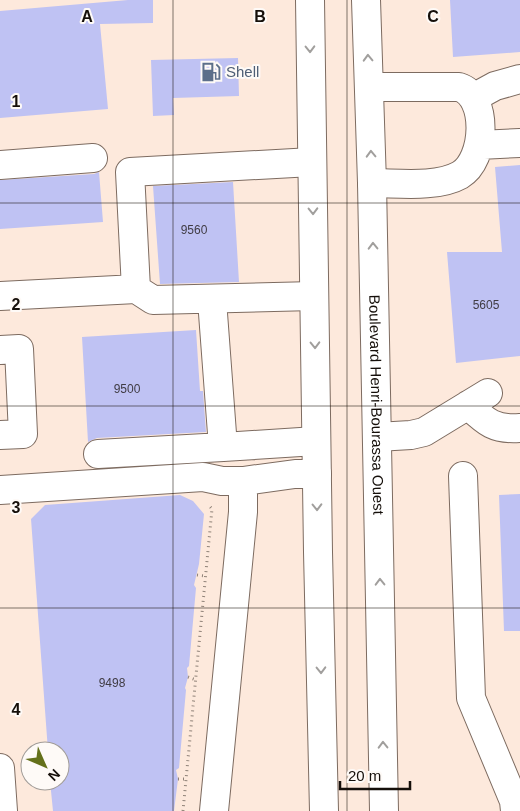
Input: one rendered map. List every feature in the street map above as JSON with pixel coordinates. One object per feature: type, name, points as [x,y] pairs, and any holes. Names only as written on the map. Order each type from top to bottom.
[{"type":"main road","points":[[310,0],[316,441],[324,811]]},
{"type":"main road","name":"Boulevard Henri-Bourassa Ouest","points":[[366,0],[372,183],[384,811]]},
{"type":"main road","points":[[473,98],[495,86],[520,79]]},
{"type":"main road","points":[[369,87],[459,86],[466,89],[473,98],[478,114],[480,134],[479,145],[470,166],[460,175],[433,183],[372,183]]},
{"type":"main road","points":[[479,145],[520,143]]},
{"type":"main road","points":[[0,165],[93,158]]},
{"type":"main road","points":[[136,289],[130,172],[312,162]]},
{"type":"main road","points":[[0,296],[136,289],[153,300],[314,296]]},
{"type":"main road","points":[[212,300],[222,447]]},
{"type":"main road","points":[[0,350],[19,349],[23,434],[0,435]]},
{"type":"main road","points":[[377,437],[411,436],[424,432],[478,399],[486,421],[497,427],[520,428]]},
{"type":"main road","points":[[98,454],[316,441]]},
{"type":"main road","points":[[0,490],[203,477],[222,481],[243,481],[288,474],[317,474]]},
{"type":"main road","points":[[463,476],[471,698],[514,801],[515,811]]},
{"type":"main road","points":[[214,811],[242,512],[243,481]]},
{"type":"main road","points":[[0,768],[3,811]]},
{"type":"path","points":[[183,811],[212,509],[203,499]]},
{"type":"path","points":[[197,575],[205,576]]},
{"type":"path","points":[[188,677],[195,680]]},
{"type":"path","points":[[178,779],[186,780]]},
{"type":"building","points":[[128,0],[153,0],[153,23],[100,24],[108,109],[0,118],[0,11]]},
{"type":"building","points":[[450,0],[520,0],[520,52],[453,57]]},
{"type":"building","points":[[238,58],[239,96],[173,98],[174,115],[153,116],[151,60]]},
{"type":"building","points":[[520,165],[520,356],[456,363],[447,252],[502,252],[495,167]]},
{"type":"building","points":[[99,172],[103,222],[0,229],[0,180],[94,174]]},
{"type":"building","points":[[233,182],[239,282],[160,284],[153,186]]},
{"type":"building","points":[[196,330],[200,391],[203,391],[206,432],[97,438],[88,442],[82,337]]},
{"type":"building","points":[[520,494],[520,631],[504,631],[499,495]]},
{"type":"building","points":[[180,495],[193,501],[204,514],[199,564],[194,585],[196,588],[189,666],[187,668],[188,677],[185,688],[179,768],[176,770],[178,779],[174,811],[53,811],[51,791],[70,791],[70,741],[47,741],[31,519],[45,505]]},
{"type":"place","name":"Shell","points":[[211,72]]}]
